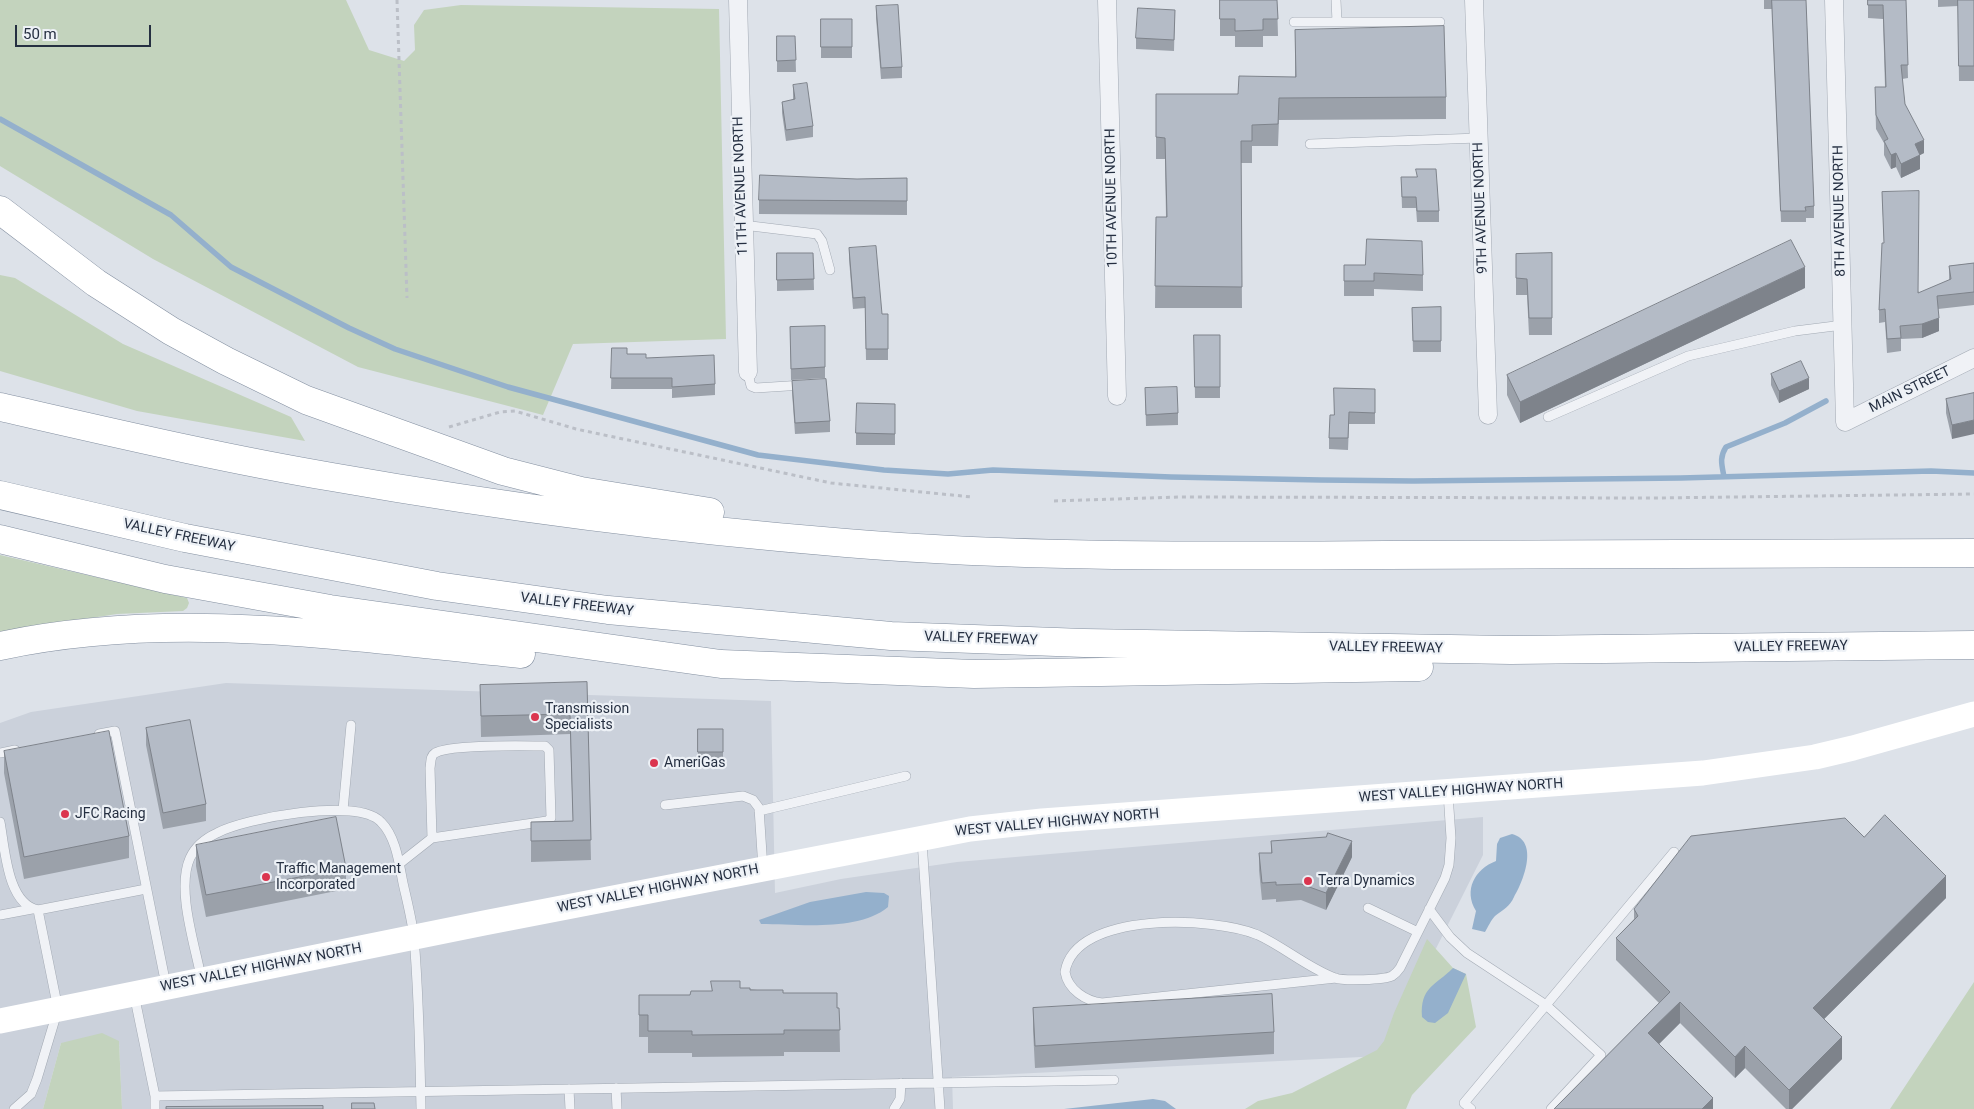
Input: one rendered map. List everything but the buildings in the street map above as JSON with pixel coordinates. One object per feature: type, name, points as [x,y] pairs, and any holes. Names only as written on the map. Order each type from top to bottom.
[{"type":"highway","points":[[0,210],[96,283],[171,331],[226,361],[306,400],[503,471],[581,490],[763,521],[986,551]]},
{"type":"highway","points":[[0,407],[207,453],[330,477],[599,517],[847,544],[986,551],[1223,556],[1974,553]]},
{"type":"highway","name":"VALLEY FREEWAY","points":[[0,494],[185,538],[437,586],[608,610],[891,636],[1084,643],[1511,650],[1974,645]]},
{"type":"highway","points":[[0,539],[166,579],[330,610],[721,664]]},
{"type":"highway","points":[[0,646],[84,632],[200,627],[265,629],[634,664],[672,666],[721,664],[974,674],[1421,667],[1511,650]]},
{"type":"main road","name":"WEST VALLEY HIGHWAY NORTH","points":[[0,1021],[414,937],[970,829],[1042,821],[1703,773],[1814,757],[1974,714]]},
{"type":"street","name":"11TH AVENUE NORTH","points":[[738,0],[747,371]]},
{"type":"street","name":"10TH AVENUE NORTH","points":[[1107,0],[1117,396]]},
{"type":"street","name":"9TH AVENUE NORTH","points":[[1474,0],[1488,415]]},
{"type":"street","name":"8TH AVENUE NORTH","points":[[1834,0],[1845,422]]},
{"type":"street","name":"MAIN STREET","points":[[1845,422],[1974,358]]},
{"type":"lane","points":[[1336,0],[1337,22]]},
{"type":"lane","points":[[1294,22],[1440,22]]},
{"type":"lane","points":[[1310,144],[1478,138]]},
{"type":"lane","points":[[743,224],[816,234],[822,241],[830,270]]},
{"type":"lane","points":[[1548,417],[1688,356],[1795,331],[1843,325]]},
{"type":"lane","points":[[747,371],[752,386],[756,388],[811,385]]},
{"type":"lane","points":[[343,810],[352,726]]},
{"type":"lane","points":[[86,736],[115,731],[166,987]]},
{"type":"lane","points":[[399,864],[432,838],[547,821],[551,818],[549,750],[545,746],[476,747],[436,752],[432,756],[430,768],[432,838]]},
{"type":"lane","points":[[0,753],[29,748]]},
{"type":"lane","points":[[759,811],[906,776]]},
{"type":"lane","points":[[1336,978],[1258,935],[1225,926],[1190,922],[1129,926],[1103,933],[1087,941],[1075,951],[1065,972],[1068,982],[1082,996],[1102,1003],[1336,978],[1379,978],[1392,976],[1400,968],[1445,878],[1449,866],[1448,792]]},
{"type":"lane","points":[[665,805],[743,796],[753,800],[759,811],[764,869]]},
{"type":"lane","points":[[202,980],[184,886],[184,876],[194,850],[208,838],[238,824],[304,813],[343,810],[367,813],[382,823],[394,846],[414,937],[421,1109]]},
{"type":"lane","points":[[0,822],[14,891],[26,906],[35,910]]},
{"type":"lane","points":[[922,838],[940,1109]]},
{"type":"lane","points":[[1471,1109],[1464,1103],[1674,852]]},
{"type":"lane","points":[[0,915],[146,889]]},
{"type":"lane","points":[[1368,908],[1418,932]]},
{"type":"lane","points":[[1429,909],[1450,937],[1467,953],[1546,1005],[1601,1055],[1551,1109]]},
{"type":"lane","points":[[14,1109],[31,1094],[58,1009],[35,910]]},
{"type":"lane","points":[[134,994],[155,1109]]},
{"type":"lane","points":[[154,1096],[1114,1080]]},
{"type":"lane","points":[[894,1109],[900,1099],[902,1083]]},
{"type":"lane","points":[[616,1088],[617,1109]]},
{"type":"lane","points":[[569,1089],[570,1109]]},
{"type":"path","points":[[397,0],[408,298]]},
{"type":"path","points":[[447,427],[500,412],[515,412],[576,429],[832,484],[972,497]]},
{"type":"path","points":[[1054,501],[1179,497],[1656,498],[1974,494]]},
{"type":"shaded area","points":[[226,683],[771,701],[775,893],[841,879],[957,862],[1483,817],[1483,855],[1382,1056],[952,1077],[953,1109],[122,1109],[119,1041],[61,1043],[43,1109],[0,1109],[0,723],[31,712]]},
{"type":"green space","points":[[0,0],[346,0],[369,50],[404,61],[415,50],[414,25],[424,10],[461,5],[719,9],[726,339],[573,344],[543,415],[358,367],[153,259],[0,166]]},
{"type":"green space","points":[[0,275],[15,278],[123,344],[291,417],[305,441],[137,411],[0,371]]},
{"type":"green space","points":[[0,555],[187,598],[189,603],[183,611],[117,614],[0,632]]},
{"type":"green space","points":[[1427,939],[1453,968],[1466,974],[1476,1027],[1412,1095],[1406,1109],[1245,1109],[1258,1101],[1292,1093],[1377,1050],[1384,1041],[1394,1013]]},
{"type":"green space","points":[[1974,982],[1974,1109],[1890,1109]]},
{"type":"green space","points":[[102,1033],[119,1041],[122,1109],[43,1109],[61,1043]]},
{"type":"water","points":[[1512,834],[1520,838],[1525,844],[1527,853],[1527,862],[1522,881],[1510,903],[1494,918],[1485,932],[1472,929],[1476,911],[1471,895],[1473,881],[1482,869],[1496,861],[1497,844],[1500,838]]},
{"type":"water","points":[[866,892],[884,893],[889,896],[888,907],[875,915],[861,920],[827,925],[761,924],[759,920],[810,902]]},
{"type":"water","points":[[1453,968],[1466,974],[1448,1013],[1435,1023],[1428,1022],[1422,1017],[1423,999],[1430,988]]},
{"type":"water","points":[[1153,1099],[1165,1101],[1176,1109],[1064,1109]]},
{"type":"waterway","points":[[0,119],[171,215],[231,267],[349,328],[395,349],[508,387],[758,455],[884,470],[948,474],[993,470],[1171,477],[1321,480],[1413,481],[1681,478],[1931,471],[1974,473]]},
{"type":"waterway","points":[[1724,477],[1722,458],[1726,447],[1785,423],[1826,401]]},
{"type":"place","name":"Transmission Specialists","points":[[535,717]]},
{"type":"place","name":"AmeriGas","points":[[654,763]]},
{"type":"place","name":"JFC Racing","points":[[65,814]]},
{"type":"place","name":"Traffic Management Incorporated","points":[[266,877]]},
{"type":"place","name":"Terra Dynamics","points":[[1308,881]]}]
